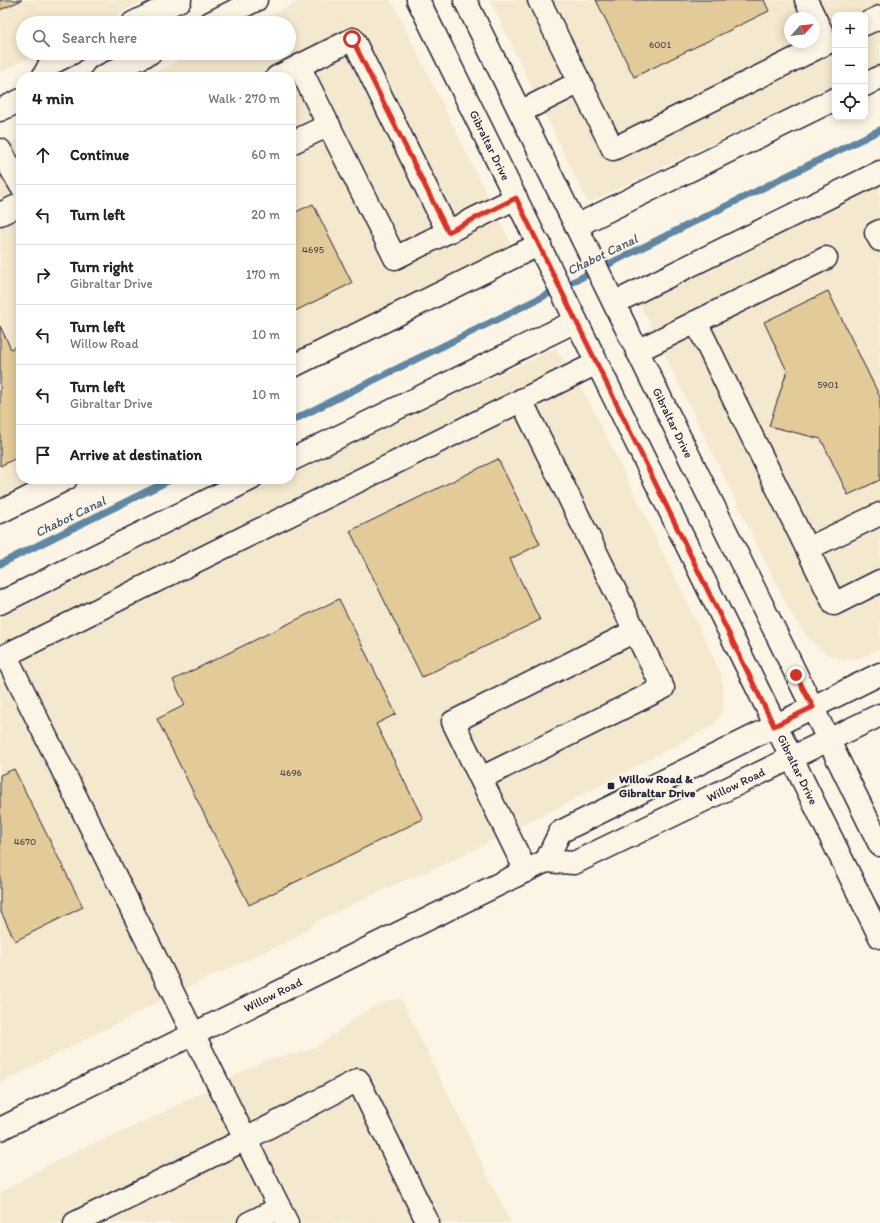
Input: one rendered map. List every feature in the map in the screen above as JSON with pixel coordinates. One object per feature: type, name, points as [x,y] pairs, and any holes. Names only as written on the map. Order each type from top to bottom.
[{"type":"street","points":[[142,16],[156,5],[180,0]]},
{"type":"street","points":[[224,16],[256,0]]},
{"type":"street","name":"Gibraltar Drive","points":[[418,0],[542,248],[576,321],[774,726],[880,937]]},
{"type":"street","name":"Gibraltar Drive","points":[[465,0],[880,845]]},
{"type":"street","points":[[539,0],[613,149],[831,41],[806,0]]},
{"type":"street","points":[[868,23],[880,17]]},
{"type":"street","points":[[287,72],[352,39],[448,232]]},
{"type":"street","points":[[46,72],[50,64],[58,60]]},
{"type":"street","points":[[112,72],[136,60]]},
{"type":"street","points":[[299,66],[395,258],[516,198]]},
{"type":"street","points":[[868,83],[880,77]]},
{"type":"street","points":[[520,112],[580,82]]},
{"type":"street","points":[[578,230],[832,101]]},
{"type":"street","points":[[0,110],[16,102]]},
{"type":"street","points":[[296,141],[328,125]]},
{"type":"street","points":[[0,150],[16,177]]},
{"type":"street","points":[[614,303],[880,172]]},
{"type":"street","points":[[0,214],[16,206]]},
{"type":"street","points":[[880,231],[876,232],[880,240]]},
{"type":"street","points":[[296,365],[542,248]]},
{"type":"street","points":[[637,351],[826,258]]},
{"type":"street","points":[[296,458],[576,321]]},
{"type":"street","points":[[696,322],[834,604],[880,582]]},
{"type":"street","points":[[249,1223],[283,1215],[194,1034],[3,657],[597,363]]},
{"type":"street","points":[[481,778],[663,688],[520,400]]},
{"type":"street","points":[[0,512],[56,484]]},
{"type":"street","points":[[0,603],[241,484]]},
{"type":"street","points":[[807,550],[880,514]]},
{"type":"street","points":[[526,871],[453,722],[635,632]]},
{"type":"street","points":[[546,861],[560,832],[880,674]]},
{"type":"street","name":"Willow Road","points":[[0,1129],[546,861],[574,863],[880,715]]},
{"type":"street","points":[[75,1223],[246,1139],[358,1080],[428,1223]]},
{"type":"shaded area","points":[[0,0],[146,0],[114,16],[16,16],[16,60],[25,60],[0,72]]},
{"type":"shaded area","points":[[301,0],[389,0],[395,7],[512,246],[296,353],[296,72],[156,72],[180,60],[296,60],[296,16],[268,16]]},
{"type":"shaded area","points":[[490,0],[880,0],[880,64],[868,70],[868,12],[832,12],[832,86],[588,203]]},
{"type":"shaded area","points":[[16,140],[16,484],[28,484],[0,498],[0,148]]},
{"type":"shaded area","points":[[880,183],[880,649],[860,658],[843,660],[825,653],[807,637],[789,610],[640,304]]},
{"type":"shaded area","points":[[556,348],[590,403],[721,674],[724,694],[722,711],[714,725],[565,804],[439,867],[398,883],[319,920],[295,938],[198,982],[0,1083],[0,618],[268,484],[296,484],[296,471]]},
{"type":"shaded area","points":[[401,998],[511,1223],[0,1223],[0,1193],[41,1169],[78,1150],[134,1127],[266,1060],[302,1052],[320,1045],[362,1013],[383,1002]]},
{"type":"building","points":[[0,0],[22,0],[0,10]]},
{"type":"building","points":[[596,0],[764,0],[769,11],[634,77]]},
{"type":"building","points":[[313,204],[352,283],[296,311],[296,212]]},
{"type":"building","points":[[828,291],[880,397],[880,480],[848,495],[821,439],[769,426],[787,371],[764,322]]},
{"type":"building","points":[[0,326],[11,349],[16,346],[16,458],[0,466]]},
{"type":"building","points":[[498,459],[540,544],[510,559],[540,620],[422,677],[350,531]]},
{"type":"building","points":[[339,599],[396,714],[376,724],[423,819],[249,905],[157,719],[185,705],[173,680]]},
{"type":"building","points":[[14,769],[83,907],[15,941],[0,910],[0,775]]},
{"type":"waterway","name":"Chabot Canal","points":[[296,419],[880,130]]},
{"type":"waterway","name":"Chabot Canal","points":[[0,564],[162,484]]},
{"type":"place","name":"Willow Road & Gibraltar Drive","points":[[611,786]]},
{"type":"route","points":[[352,39],[448,232],[516,198],[544,252],[576,321],[774,726],[813,707],[796,675]]}]
